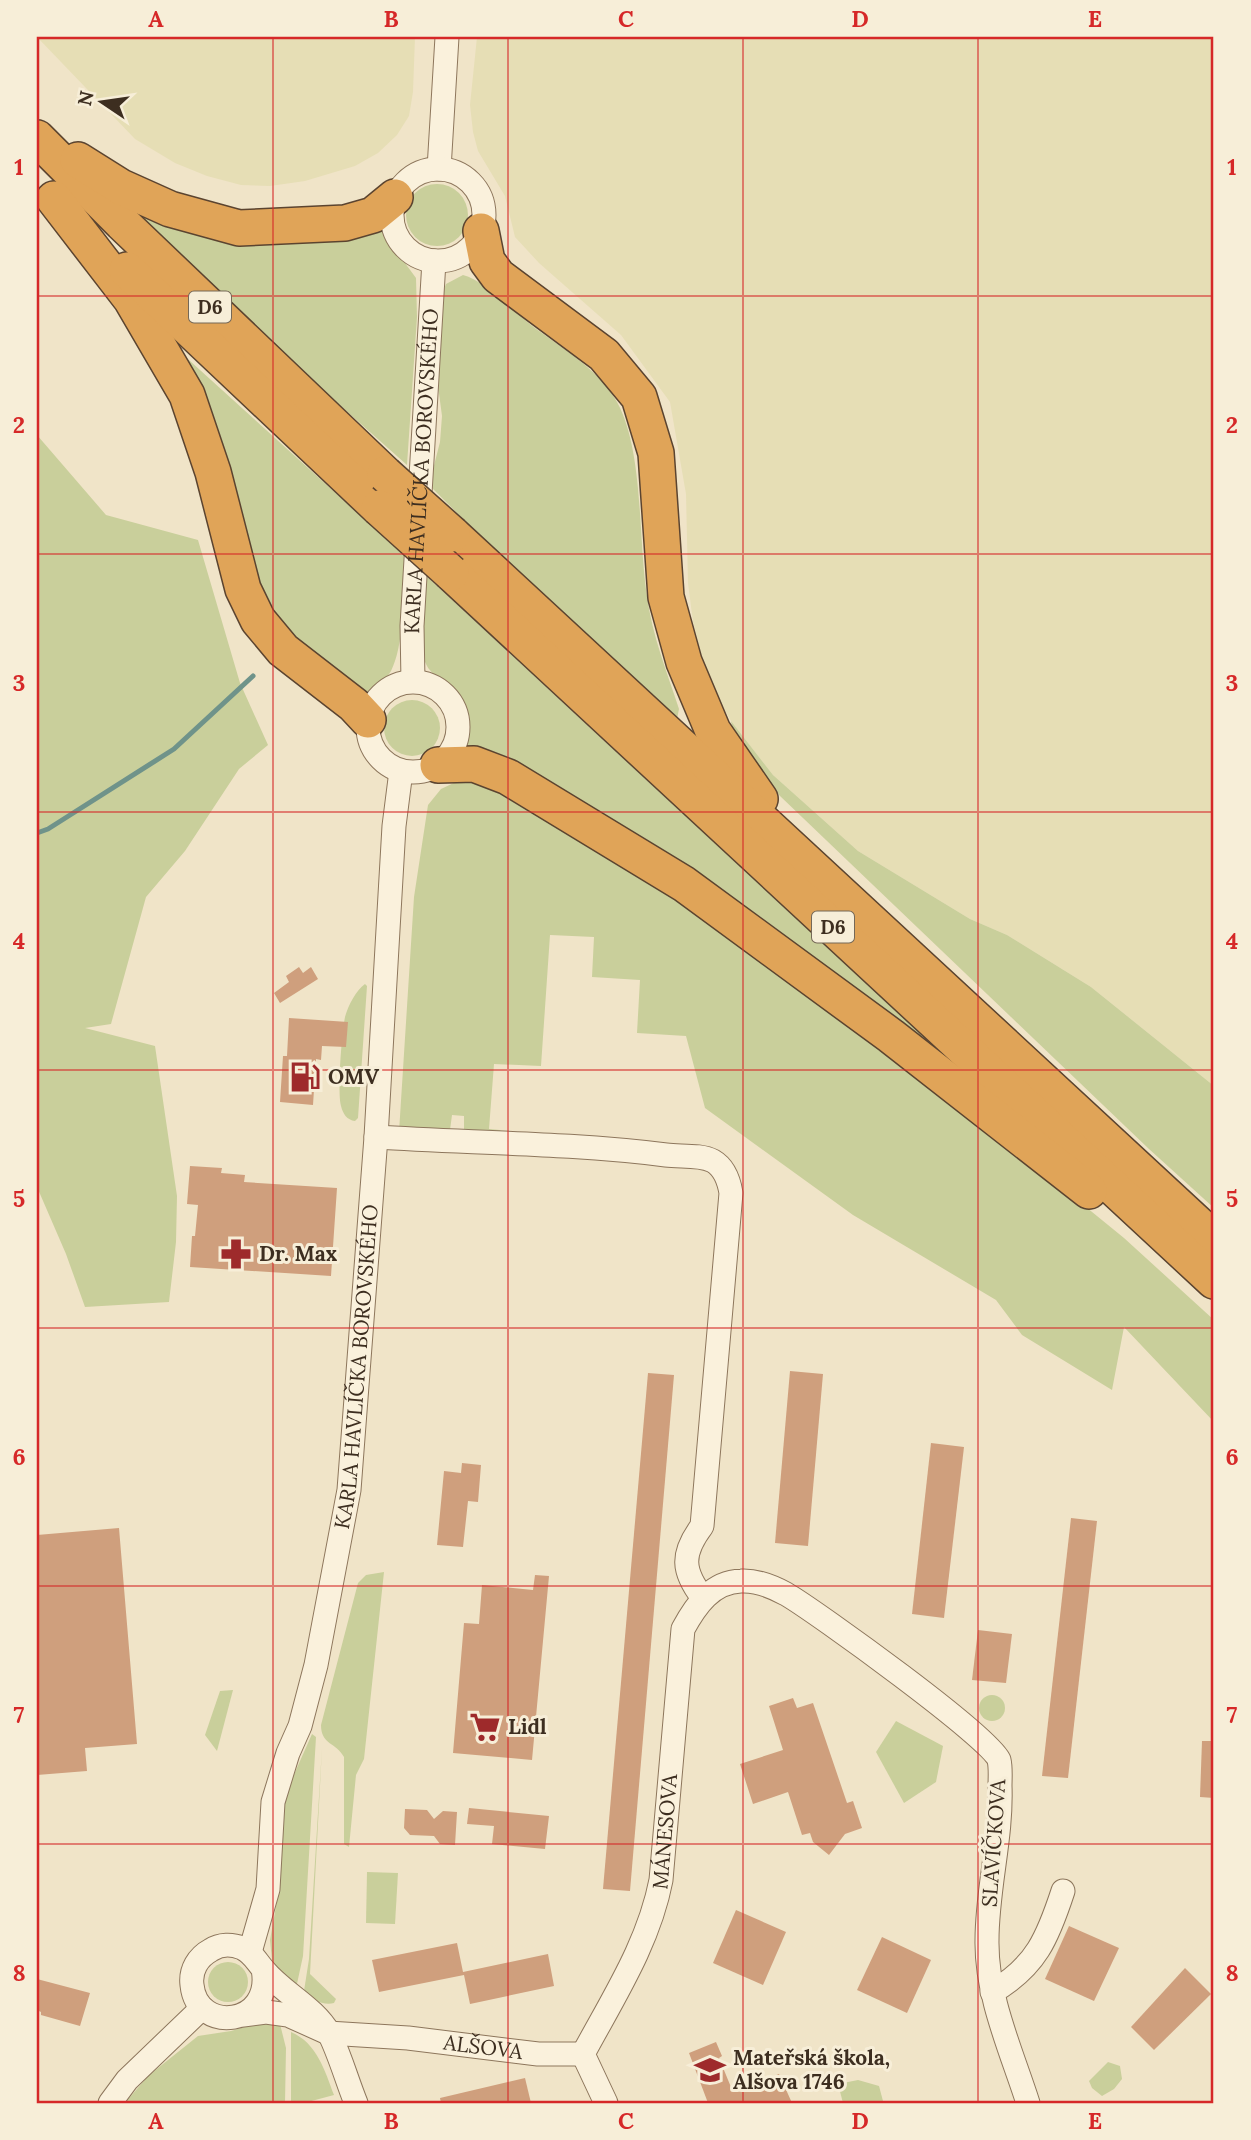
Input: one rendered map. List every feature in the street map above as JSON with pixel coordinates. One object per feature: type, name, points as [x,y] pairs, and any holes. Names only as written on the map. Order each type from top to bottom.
[{"type":"highway","points":[[37,136],[143,198],[197,218],[239,228],[345,223],[373,215],[395,197]]},
{"type":"highway","name":"D6","points":[[37,136],[122,223],[385,474],[796,850],[1214,1239]]},
{"type":"highway","points":[[45,190],[131,299],[187,394],[213,472],[243,589],[258,620],[283,650],[354,705],[368,720]]},
{"type":"highway","name":"D6","points":[[45,190],[380,508],[1214,1282]]},
{"type":"highway","points":[[481,231],[487,261],[498,276],[604,355],[639,397],[656,453],[666,597],[684,662],[713,731],[796,850]]},
{"type":"highway","points":[[438,765],[474,764],[508,777],[684,884],[891,1036],[1054,1165],[1214,1282]]},
{"type":"street","points":[[439,169],[447,37]]},
{"type":"street","points":[[439,169],[460,175],[476,189],[483,209],[481,231],[474,244],[463,254],[449,260],[434,261],[420,258],[398,239],[393,226],[392,211],[395,197],[402,185],[425,170],[439,169]]},
{"type":"street","name":"KARLA HAVLÍČKA BOROVSKÉHO","points":[[413,681],[412,626],[434,261]]},
{"type":"street","points":[[413,681],[436,687],[452,703],[459,725],[454,748],[438,765],[420,772],[401,771],[386,763],[375,751],[369,736],[368,720],[371,710],[383,692],[392,686],[413,681]]},
{"type":"street","name":"KARLA HAVLÍČKA BOROVSKÉHO","points":[[257,1961],[268,1889],[273,1802],[288,1753],[300,1726],[316,1665],[349,1490],[376,1137],[394,826],[401,771]]},
{"type":"street","points":[[376,1137],[667,1155],[713,1161],[722,1168],[731,1193],[715,1380],[702,1527],[690,1542],[687,1568],[690,1582],[703,1598]]},
{"type":"street","name":"MÁNESOVA","points":[[583,2054],[627,1972],[657,1902],[683,1629],[703,1598],[729,1582],[749,1581],[771,1586],[803,1605],[951,1713]]},
{"type":"street","name":"SLAVÍČKOVA","points":[[951,1713],[989,1745],[999,1758],[1000,1803],[987,1937],[987,1965],[992,1993],[1028,2103]]},
{"type":"street","points":[[992,1993],[1016,1977],[1032,1961],[1055,1915],[1063,1891]]},
{"type":"street","points":[[328,2033],[288,2015],[266,2012],[222,2018],[202,2008],[195,1998],[192,1986],[192,1974],[197,1963],[205,1953],[215,1947],[227,1945],[240,1947],[257,1961],[296,2001],[314,2014],[328,2033],[356,2103]]},
{"type":"street","points":[[243,2015],[259,2001],[265,1980],[257,1961]]},
{"type":"street","points":[[110,2103],[127,2080],[202,2008]]},
{"type":"street","name":"ALŠOVA","points":[[328,2033],[408,2038],[538,2054],[583,2054]]},
{"type":"street","points":[[583,2054],[606,2103]]},
{"type":"shaded area","points":[[37,37],[415,37],[413,92],[409,116],[397,135],[378,153],[355,166],[305,181],[270,186],[241,185],[207,176],[175,163],[135,139]]},
{"type":"shaded area","points":[[477,37],[1214,37],[1214,1086],[1091,987],[1007,935],[970,919],[858,851],[773,775],[731,721],[715,693],[693,622],[688,583],[686,494],[670,402],[621,335],[539,263],[515,237],[505,196],[478,151],[473,132],[470,105]]},
{"type":"green space","points":[[431,184],[443,184],[459,193],[466,203],[466,227],[459,237],[443,246],[431,246],[420,241],[411,232],[406,221],[406,209],[411,198],[420,189]]},
{"type":"green space","points":[[131,209],[215,235],[292,244],[336,239],[377,228],[384,229],[391,244],[416,278],[417,317],[407,465],[280,352]]},
{"type":"green space","points":[[463,275],[489,289],[531,325],[578,359],[600,379],[617,402],[626,422],[636,470],[649,611],[679,709],[677,719],[539,595],[429,485],[440,442],[442,416],[436,371],[440,300],[446,284]]},
{"type":"green space","points":[[179,351],[404,555],[403,614],[396,660],[389,674],[368,694],[267,618]]},
{"type":"green space","points":[[37,435],[106,515],[198,540],[240,683],[268,745],[239,769],[185,851],[146,897],[111,1024],[85,1028],[155,1046],[177,1196],[176,1242],[169,1302],[85,1307],[37,1187]]},
{"type":"green space","points":[[424,574],[977,1086],[496,754],[464,744],[466,725],[460,703],[428,668],[420,645]]},
{"type":"green space","points":[[406,700],[418,700],[428,704],[436,712],[440,728],[436,744],[428,752],[418,756],[406,756],[396,752],[388,744],[384,734],[384,722],[388,712],[396,704]]},
{"type":"green space","points":[[731,721],[773,775],[858,851],[970,919],[1007,935],[1091,987],[1214,1086],[1214,1208],[780,796],[734,736]]},
{"type":"green space","points":[[483,780],[718,920],[984,1124],[1124,1238],[1214,1320],[1214,1422],[1124,1327],[1112,1390],[1022,1335],[996,1300],[853,1215],[705,1108],[686,1036],[637,1033],[640,980],[592,977],[594,937],[550,935],[541,1066],[494,1064],[489,1129],[500,1130],[502,1133],[464,1131],[464,1116],[452,1115],[450,1130],[399,1132],[414,897],[428,805],[441,789],[458,781],[479,783]]},
{"type":"green space","points":[[365,984],[367,986],[358,1118],[355,1121],[346,1116],[341,1106],[341,1048],[346,1013],[350,1003]]},
{"type":"green space","points":[[384,1572],[364,1759],[356,1775],[349,1847],[344,1844],[344,1757],[323,1736],[321,1725],[358,1583],[366,1575]]},
{"type":"green space","points":[[233,1690],[217,1751],[205,1735],[220,1691]]},
{"type":"green space","points":[[992,1695],[1001,1699],[1005,1708],[1001,1717],[992,1721],[983,1717],[979,1708],[983,1699]]},
{"type":"green space","points":[[896,1721],[943,1746],[936,1782],[904,1803],[876,1752]]},
{"type":"green space","points":[[312,1734],[316,1737],[303,1956],[295,1993],[278,1974],[272,1960],[270,1940],[278,1895],[284,1797]]},
{"type":"green space","points":[[322,1748],[310,1974],[336,1999],[330,2004],[318,2002],[304,1991],[309,1959]]},
{"type":"green space","points":[[367,1872],[398,1873],[395,1924],[366,1923]]},
{"type":"green space","points":[[228,1962],[242,1968],[248,1982],[242,1996],[228,2002],[214,1996],[208,1982],[214,1968]]},
{"type":"green space","points":[[279,2020],[286,2048],[285,2103],[125,2103],[148,2076],[198,2036]]},
{"type":"green space","points":[[291,2032],[314,2050],[334,2095],[304,2103],[291,2103]]},
{"type":"green space","points":[[1108,2062],[1120,2066],[1122,2079],[1114,2089],[1102,2096],[1092,2088],[1089,2081]]},
{"type":"green space","points":[[858,2080],[879,2086],[883,2101],[843,2103],[838,2084]]},
{"type":"building","points":[[299,967],[303,973],[311,967],[318,979],[280,1003],[274,993],[289,982],[286,976]]},
{"type":"building","points":[[289,1018],[348,1022],[346,1047],[322,1046],[321,1060],[316,1059],[313,1105],[280,1102]]},
{"type":"building","points":[[190,1166],[222,1168],[221,1173],[245,1175],[244,1182],[337,1188],[331,1276],[190,1267],[198,1205],[187,1204]]},
{"type":"building","points":[[790,1371],[823,1374],[808,1546],[775,1543]]},
{"type":"building","points":[[648,1373],[674,1375],[630,1891],[603,1889]]},
{"type":"building","points":[[931,1443],[964,1447],[944,1618],[912,1614]]},
{"type":"building","points":[[462,1463],[481,1465],[478,1502],[468,1501],[463,1547],[437,1545],[444,1471],[461,1473]]},
{"type":"building","points":[[1071,1518],[1097,1521],[1068,1778],[1042,1776]]},
{"type":"building","points":[[119,1528],[137,1744],[85,1748],[87,1771],[37,1775],[37,1535]]},
{"type":"building","points":[[535,1575],[549,1576],[532,1760],[453,1753],[464,1623],[479,1624],[482,1585],[533,1590]]},
{"type":"building","points":[[978,1630],[1012,1634],[1006,1683],[972,1680]]},
{"type":"building","points":[[793,1698],[797,1708],[813,1703],[847,1803],[853,1801],[862,1828],[845,1834],[829,1855],[813,1842],[810,1833],[802,1835],[788,1792],[753,1804],[740,1764],[783,1750],[769,1706]]},
{"type":"building","points":[[1202,1741],[1214,1741],[1214,1798],[1200,1797]]},
{"type":"building","points":[[469,1808],[549,1816],[545,1849],[492,1844],[494,1826],[467,1824]]},
{"type":"building","points":[[405,1809],[427,1810],[434,1819],[443,1811],[457,1812],[455,1845],[440,1844],[434,1836],[410,1835],[404,1828]]},
{"type":"building","points":[[736,1910],[786,1932],[763,1985],[713,1963]]},
{"type":"building","points":[[1069,1926],[1119,1948],[1094,2001],[1045,1979]]},
{"type":"building","points":[[882,1937],[931,1960],[907,2013],[857,1990]]},
{"type":"building","points":[[457,1943],[463,1972],[548,1954],[554,1986],[470,2004],[464,1975],[379,1992],[372,1960]]},
{"type":"building","points":[[1185,1968],[1211,1994],[1154,2050],[1131,2027]]},
{"type":"building","points":[[37,1979],[90,1993],[80,2026],[41,2015],[37,2010]]},
{"type":"building","name":"Mateřská škola, Alšova 1746","points":[[716,2042],[722,2056],[719,2058],[733,2092],[779,2074],[792,2103],[708,2103],[689,2053]]},
{"type":"building","points":[[525,2078],[531,2103],[441,2103],[440,2098]]},
{"type":"waterway","points":[[37,833],[48,829],[174,749],[253,676]]},
{"type":"place","name":"OMV","points":[[305,1077]]},
{"type":"place","name":"Dr. Max","points":[[236,1254]]},
{"type":"place","name":"Lidl","points":[[485,1727]]},
{"type":"place","name":"Mateřská škola, Alšova 1746","points":[[710,2070]]}]
